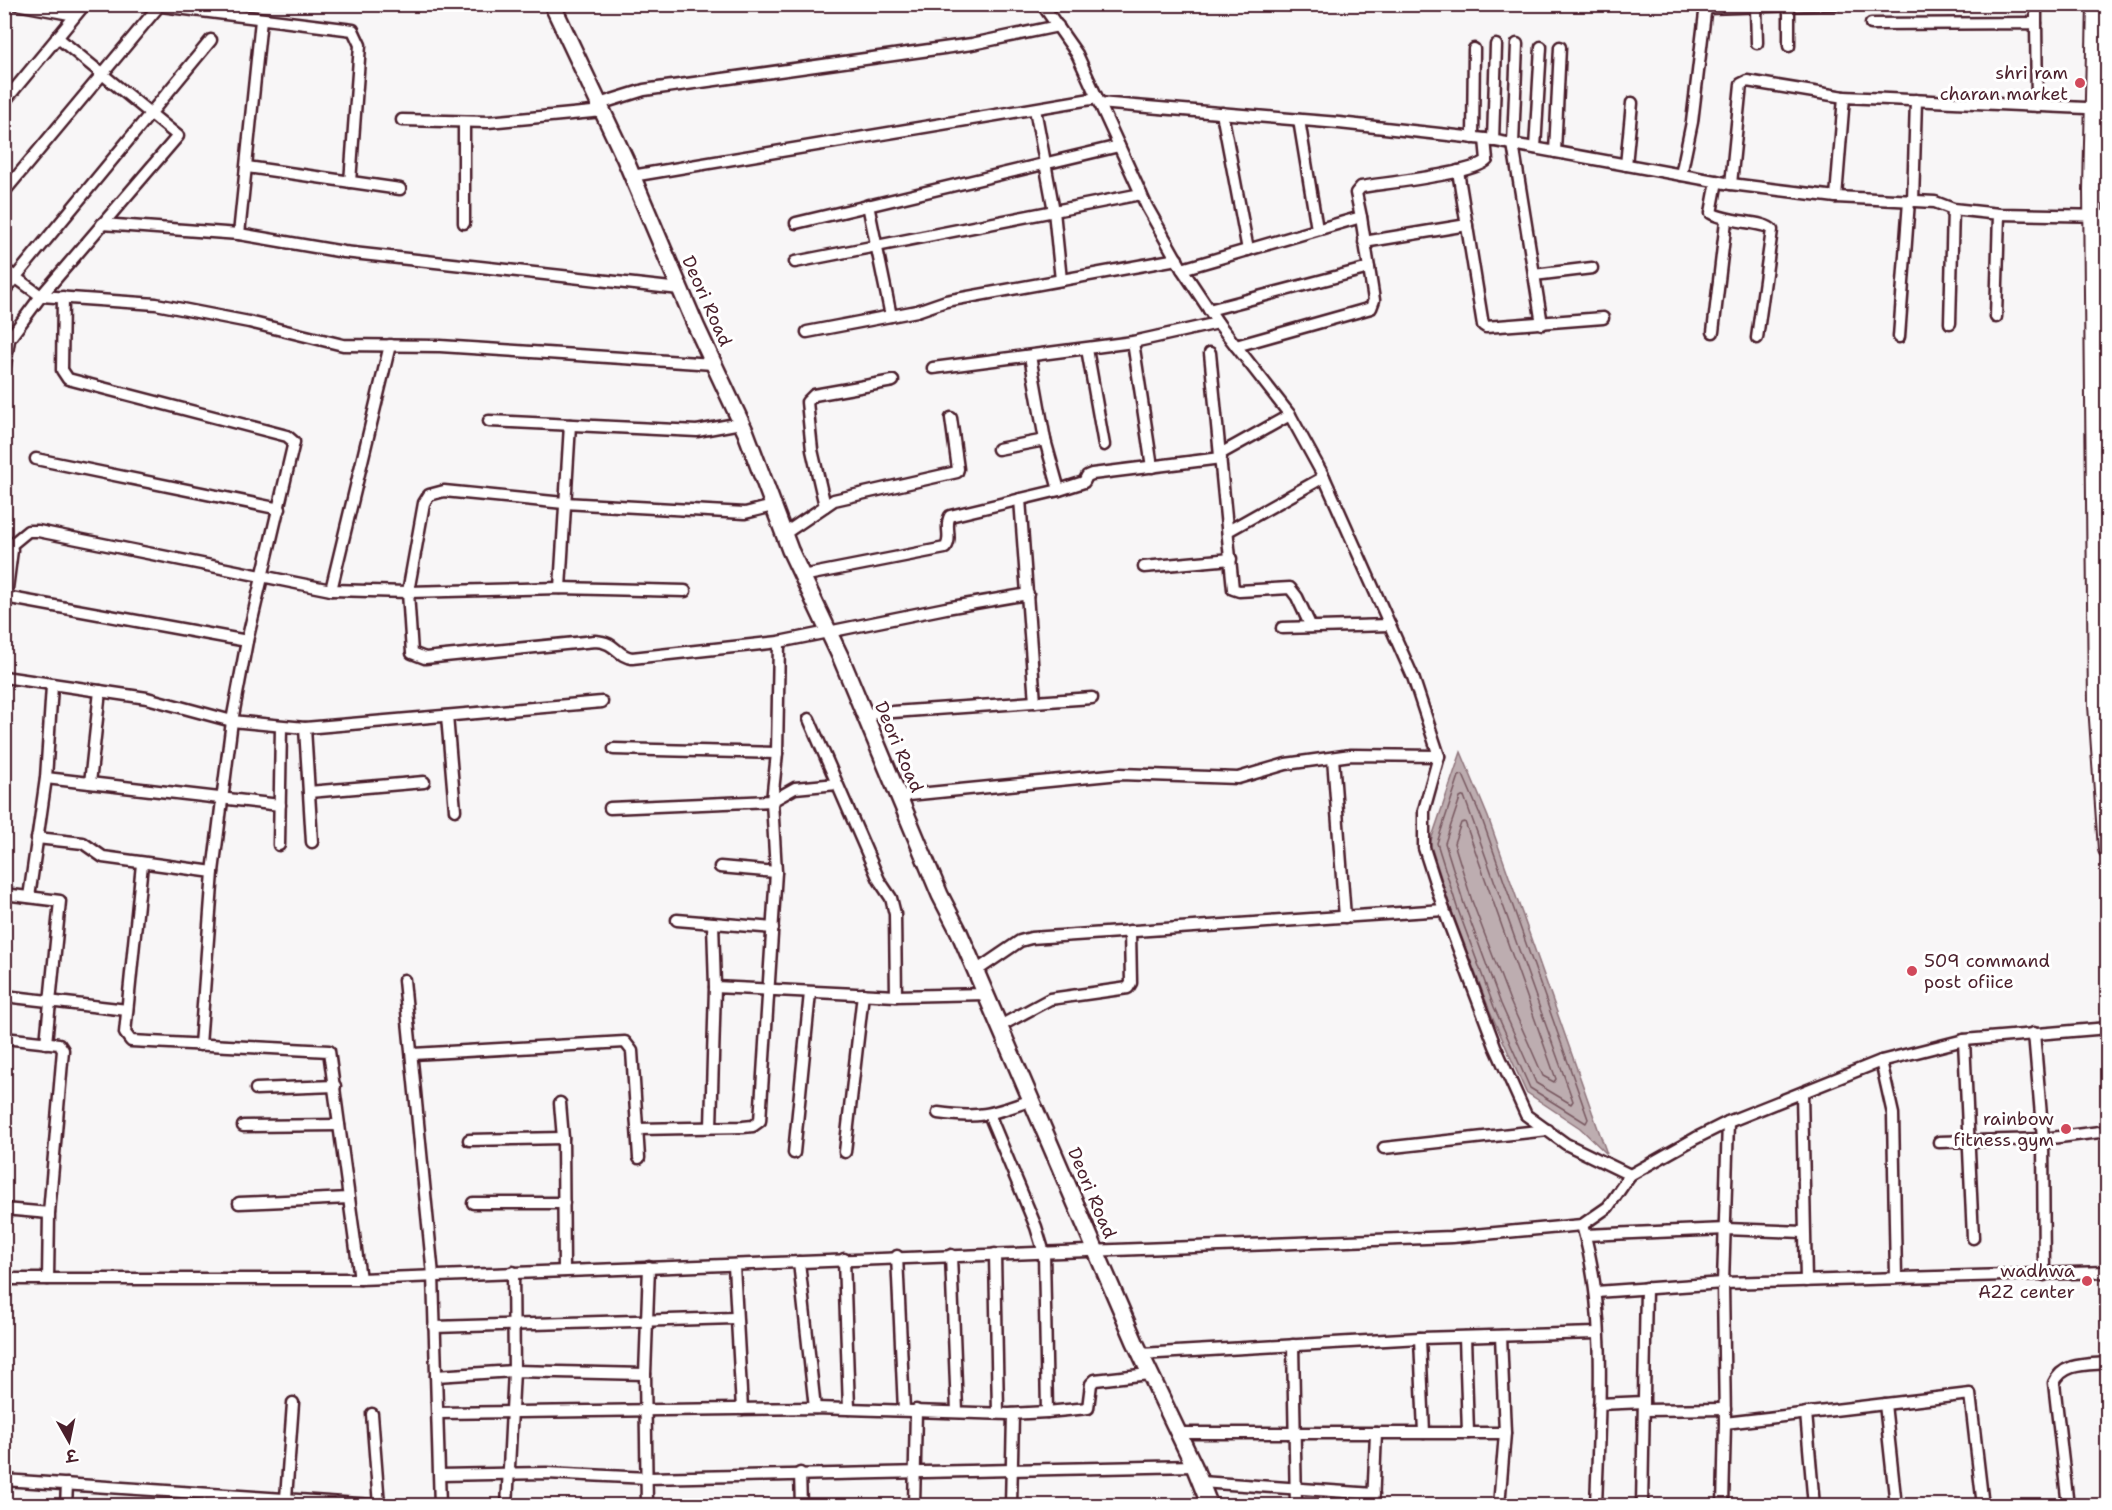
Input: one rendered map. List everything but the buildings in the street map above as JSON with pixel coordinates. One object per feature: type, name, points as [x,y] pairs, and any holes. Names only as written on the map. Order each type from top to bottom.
[{"type":"highway","points":[[2097,4],[2101,109],[2098,705],[2108,849]]},
{"type":"street","points":[[16,4],[75,15]]},
{"type":"street","points":[[4,102],[85,4]]},
{"type":"street","points":[[145,4],[354,30],[360,45],[350,182]]},
{"type":"street","name":"Deori Road","points":[[552,4],[632,176],[741,423],[802,576],[1000,1026],[1149,1374],[1194,1466],[1210,1506]]},
{"type":"street","points":[[1042,4],[1077,54],[1141,194],[1180,264],[1218,323],[1290,416],[1324,477],[1413,677],[1439,756],[1424,810],[1422,830],[1424,848],[1444,910],[1495,1046],[1526,1115],[1566,1144],[1630,1175]]},
{"type":"street","points":[[1681,175],[1692,122],[1705,13],[1713,6],[1756,8],[1837,4]]},
{"type":"street","points":[[2036,4],[2037,106]]},
{"type":"street","points":[[4,192],[159,6]]},
{"type":"street","points":[[1789,46],[1790,7]]},
{"type":"street","points":[[1756,8],[1757,43]]},
{"type":"street","points":[[240,234],[261,20]]},
{"type":"street","points":[[1871,24],[2036,23]]},
{"type":"street","points":[[402,120],[489,122],[601,108],[644,90],[972,44],[1058,26]]},
{"type":"street","points":[[4,371],[7,343],[41,296],[177,138],[177,134],[57,37]]},
{"type":"street","points":[[4,291],[211,40]]},
{"type":"street","points":[[1517,44],[1513,144],[1542,324]]},
{"type":"street","points":[[1236,346],[1366,311],[1374,300],[1356,193],[1360,187],[1458,171],[1485,162],[1489,140],[1496,45]]},
{"type":"street","points":[[1535,148],[1541,47]]},
{"type":"street","points":[[1555,152],[1560,47]]},
{"type":"street","points":[[1473,138],[1474,49]]},
{"type":"street","points":[[1731,184],[1741,84],[1747,81],[1844,98],[2101,109]]},
{"type":"street","points":[[1836,197],[1844,98]]},
{"type":"street","points":[[632,176],[1098,100],[1489,140],[1731,184],[1836,197],[1935,202],[1953,209],[1999,214],[2101,216]]},
{"type":"street","points":[[1899,337],[1911,201],[1916,100]]},
{"type":"street","points":[[1626,165],[1632,104]]},
{"type":"street","points":[[1035,109],[1054,211],[1061,280]]},
{"type":"street","points":[[1222,113],[1248,249]]},
{"type":"street","points":[[1299,120],[1317,230]]},
{"type":"street","points":[[464,122],[464,223]]},
{"type":"street","points":[[796,223],[1119,146]]},
{"type":"street","points":[[247,167],[400,189]]},
{"type":"street","points":[[1458,171],[1481,321],[1486,327],[1603,318]]},
{"type":"street","points":[[1717,181],[1710,210],[1726,221],[1766,225],[1772,230],[1757,338]]},
{"type":"street","points":[[795,262],[1141,194]]},
{"type":"street","points":[[868,205],[891,316]]},
{"type":"street","points":[[1950,323],[1953,209]]},
{"type":"street","points":[[1996,317],[1999,214]]},
{"type":"street","points":[[807,332],[917,311],[946,301],[1061,280],[1180,264],[1248,249],[1361,217]]},
{"type":"street","points":[[1713,332],[1726,221]]},
{"type":"street","points":[[102,224],[240,234],[344,252],[680,289]]},
{"type":"street","points":[[1364,242],[1467,225]]},
{"type":"street","points":[[1209,310],[1369,268]]},
{"type":"street","points":[[1534,275],[1592,268]]},
{"type":"street","points":[[4,269],[41,296],[184,309],[343,345],[390,345],[713,364]]},
{"type":"street","points":[[63,297],[62,370],[68,379],[292,439],[294,446],[280,509],[261,576],[232,721],[213,872],[200,1045]]},
{"type":"street","points":[[933,368],[1133,342],[1218,323]]},
{"type":"street","points":[[1133,342],[1152,467]]},
{"type":"street","points":[[331,590],[390,345]]},
{"type":"street","points":[[1087,349],[1104,445]]},
{"type":"street","points":[[1210,353],[1232,584],[1235,591],[1290,588],[1298,597],[1311,627]]},
{"type":"street","points":[[1030,356],[1046,440],[1059,490]]},
{"type":"street","points":[[825,506],[812,450],[807,402],[814,395],[892,381]]},
{"type":"street","points":[[802,576],[945,548],[948,545],[947,524],[950,516],[1059,490],[1084,482],[1092,474],[1220,456],[1290,416]]},
{"type":"street","points":[[784,534],[834,500],[957,472],[951,418]]},
{"type":"street","points":[[489,421],[697,431],[741,423]]},
{"type":"street","points":[[560,588],[570,425]]},
{"type":"street","points":[[998,449],[1046,440]]},
{"type":"street","points":[[36,459],[280,509]]},
{"type":"street","points":[[1228,531],[1324,477]]},
{"type":"street","points":[[773,506],[745,513],[564,503],[444,491],[429,495],[424,503],[408,592],[412,654],[425,658],[595,640],[614,644],[622,655],[632,658],[779,642],[1028,594]]},
{"type":"street","points":[[1020,499],[1035,702]]},
{"type":"street","points":[[4,604],[8,543],[28,531],[38,531],[331,590],[408,592],[560,588],[685,591]]},
{"type":"street","points":[[1144,567],[1231,559]]},
{"type":"street","points":[[5,597],[247,641]]},
{"type":"street","points":[[1282,628],[1390,625]]},
{"type":"street","points":[[638,1129],[753,1126],[760,1121],[776,872],[772,801],[777,753],[779,642]]},
{"type":"street","points":[[4,677],[52,686],[147,698],[232,721],[281,727],[305,728],[602,702]]},
{"type":"street","points":[[29,897],[46,778],[52,686]]},
{"type":"street","points":[[90,783],[100,691]]},
{"type":"street","points":[[864,714],[1092,698]]},
{"type":"street","points":[[447,716],[455,810]]},
{"type":"street","points":[[809,719],[879,880],[893,904],[896,996]]},
{"type":"street","points":[[279,845],[281,727]]},
{"type":"street","points":[[305,728],[312,842]]},
{"type":"street","points":[[614,748],[777,753]]},
{"type":"street","points":[[898,796],[1120,774],[1238,778],[1286,764],[1351,755],[1439,756]]},
{"type":"street","points":[[1333,758],[1345,917]]},
{"type":"street","points":[[46,778],[280,805]]},
{"type":"street","points":[[309,792],[424,782]]},
{"type":"street","points":[[610,808],[772,801],[795,788],[837,784]]},
{"type":"street","points":[[37,838],[83,843],[103,857],[213,872]]},
{"type":"street","points":[[142,864],[125,1033],[131,1041],[326,1049],[330,1054],[335,1086],[360,1279]]},
{"type":"street","points":[[720,867],[776,872]]},
{"type":"street","points":[[4,894],[60,901],[46,1043]]},
{"type":"street","points":[[976,971],[1020,941],[1031,938],[1444,910]]},
{"type":"street","points":[[677,920],[773,928]]},
{"type":"street","points":[[711,1127],[715,987],[713,923]]},
{"type":"street","points":[[1000,1026],[1050,999],[1128,988],[1131,983],[1130,931]]},
{"type":"street","points":[[404,980],[433,1275],[440,1506]]},
{"type":"street","points":[[715,987],[769,992],[896,996],[986,994]]},
{"type":"street","points":[[794,1153],[810,993]]},
{"type":"street","points":[[845,1152],[864,994]]},
{"type":"street","points":[[4,996],[127,1010]]},
{"type":"street","points":[[1583,1230],[1608,1207],[1630,1175],[1728,1122],[1881,1061],[1964,1040],[2108,1028]]},
{"type":"street","points":[[2034,1033],[2043,1139],[2044,1275]]},
{"type":"street","points":[[4,1038],[59,1044],[63,1050],[49,1213],[48,1279]]},
{"type":"street","points":[[1964,1040],[1973,1238]]},
{"type":"street","points":[[413,1054],[625,1042],[632,1051],[639,1158]]},
{"type":"street","points":[[1881,1061],[1893,1114],[1896,1278]]},
{"type":"street","points":[[256,1089],[335,1086]]},
{"type":"street","points":[[1802,1093],[1803,1232],[1806,1281]]},
{"type":"street","points":[[938,1113],[971,1118],[1032,1100]]},
{"type":"street","points":[[560,1103],[563,1138],[564,1271]]},
{"type":"street","points":[[989,1114],[1044,1253],[1047,1412]]},
{"type":"street","points":[[1723,1506],[1725,1409],[1723,1283],[1728,1122]]},
{"type":"street","points":[[243,1126],[339,1125]]},
{"type":"street","points":[[1384,1148],[1548,1130]]},
{"type":"street","points":[[1939,1142],[2043,1139],[2108,1131]]},
{"type":"street","points":[[469,1140],[563,1138]]},
{"type":"street","points":[[239,1203],[349,1198]]},
{"type":"street","points":[[472,1203],[564,1203]]},
{"type":"street","points":[[4,1209],[49,1213]]},
{"type":"street","points":[[4,1279],[360,1279],[649,1267],[734,1266],[897,1256],[1044,1253],[1583,1230],[1726,1229],[1803,1232]]},
{"type":"street","points":[[1583,1230],[1596,1292],[1599,1404],[1596,1506]]},
{"type":"street","points":[[995,1254],[998,1413]]},
{"type":"street","points":[[951,1255],[957,1411]]},
{"type":"street","points":[[897,1256],[904,1410]]},
{"type":"street","points":[[844,1259],[849,1409]]},
{"type":"street","points":[[799,1262],[815,1408]]},
{"type":"street","points":[[734,1266],[735,1318],[742,1409]]},
{"type":"street","points":[[647,1506],[645,1374],[649,1320],[649,1267]]},
{"type":"street","points":[[507,1506],[514,1371],[513,1272]]},
{"type":"street","points":[[1596,1292],[1723,1283],[2108,1272]]},
{"type":"street","points":[[1642,1506],[1646,1288]]},
{"type":"street","points":[[434,1327],[735,1318]]},
{"type":"street","points":[[1141,1354],[1420,1338],[1597,1333]]},
{"type":"street","points":[[1499,1506],[1505,1433],[1501,1335]]},
{"type":"street","points":[[1465,1336],[1468,1433]]},
{"type":"street","points":[[1420,1338],[1424,1433]]},
{"type":"street","points":[[1293,1345],[1296,1506]]},
{"type":"street","points":[[2068,1506],[2054,1383],[2057,1376],[2069,1367],[2108,1363]]},
{"type":"street","points":[[436,1376],[514,1371],[645,1374]]},
{"type":"street","points":[[438,1413],[815,1408],[1013,1414],[1088,1408],[1091,1384],[1095,1380],[1149,1374]]},
{"type":"street","points":[[1725,1423],[1967,1393],[1972,1396],[1983,1506]]},
{"type":"street","points":[[286,1498],[293,1403]]},
{"type":"street","points":[[1599,1404],[1725,1409]]},
{"type":"street","points":[[1885,1404],[1896,1506]]},
{"type":"street","points":[[914,1506],[916,1410]]},
{"type":"street","points":[[1806,1413],[1814,1506]]},
{"type":"street","points":[[372,1414],[379,1505]]},
{"type":"street","points":[[1011,1506],[1013,1414]]},
{"type":"street","points":[[1178,1433],[1505,1433]]},
{"type":"street","points":[[1373,1506],[1376,1433]]},
{"type":"street","points":[[440,1475],[508,1474],[648,1478],[1194,1466]]},
{"type":"street","points":[[800,1473],[801,1506]]},
{"type":"street","points":[[4,1480],[388,1506]]},
{"type":"street","points":[[1201,1482],[1374,1494]]},
{"type":"street","points":[[66,1506],[67,1484]]},
{"type":"water","points":[[1461,752],[1488,817],[1607,1154],[1580,1128],[1526,1092],[1489,1009],[1451,909],[1430,843]]},
{"type":"place","name":"shri ram charan market","points":[[2080,83]]},
{"type":"place","name":"509 command post ofiice","points":[[1912,971]]},
{"type":"place","name":"rainbow fitness gym","points":[[2066,1129]]},
{"type":"place","name":"wadhwa A2Z center","points":[[2087,1281]]}]
